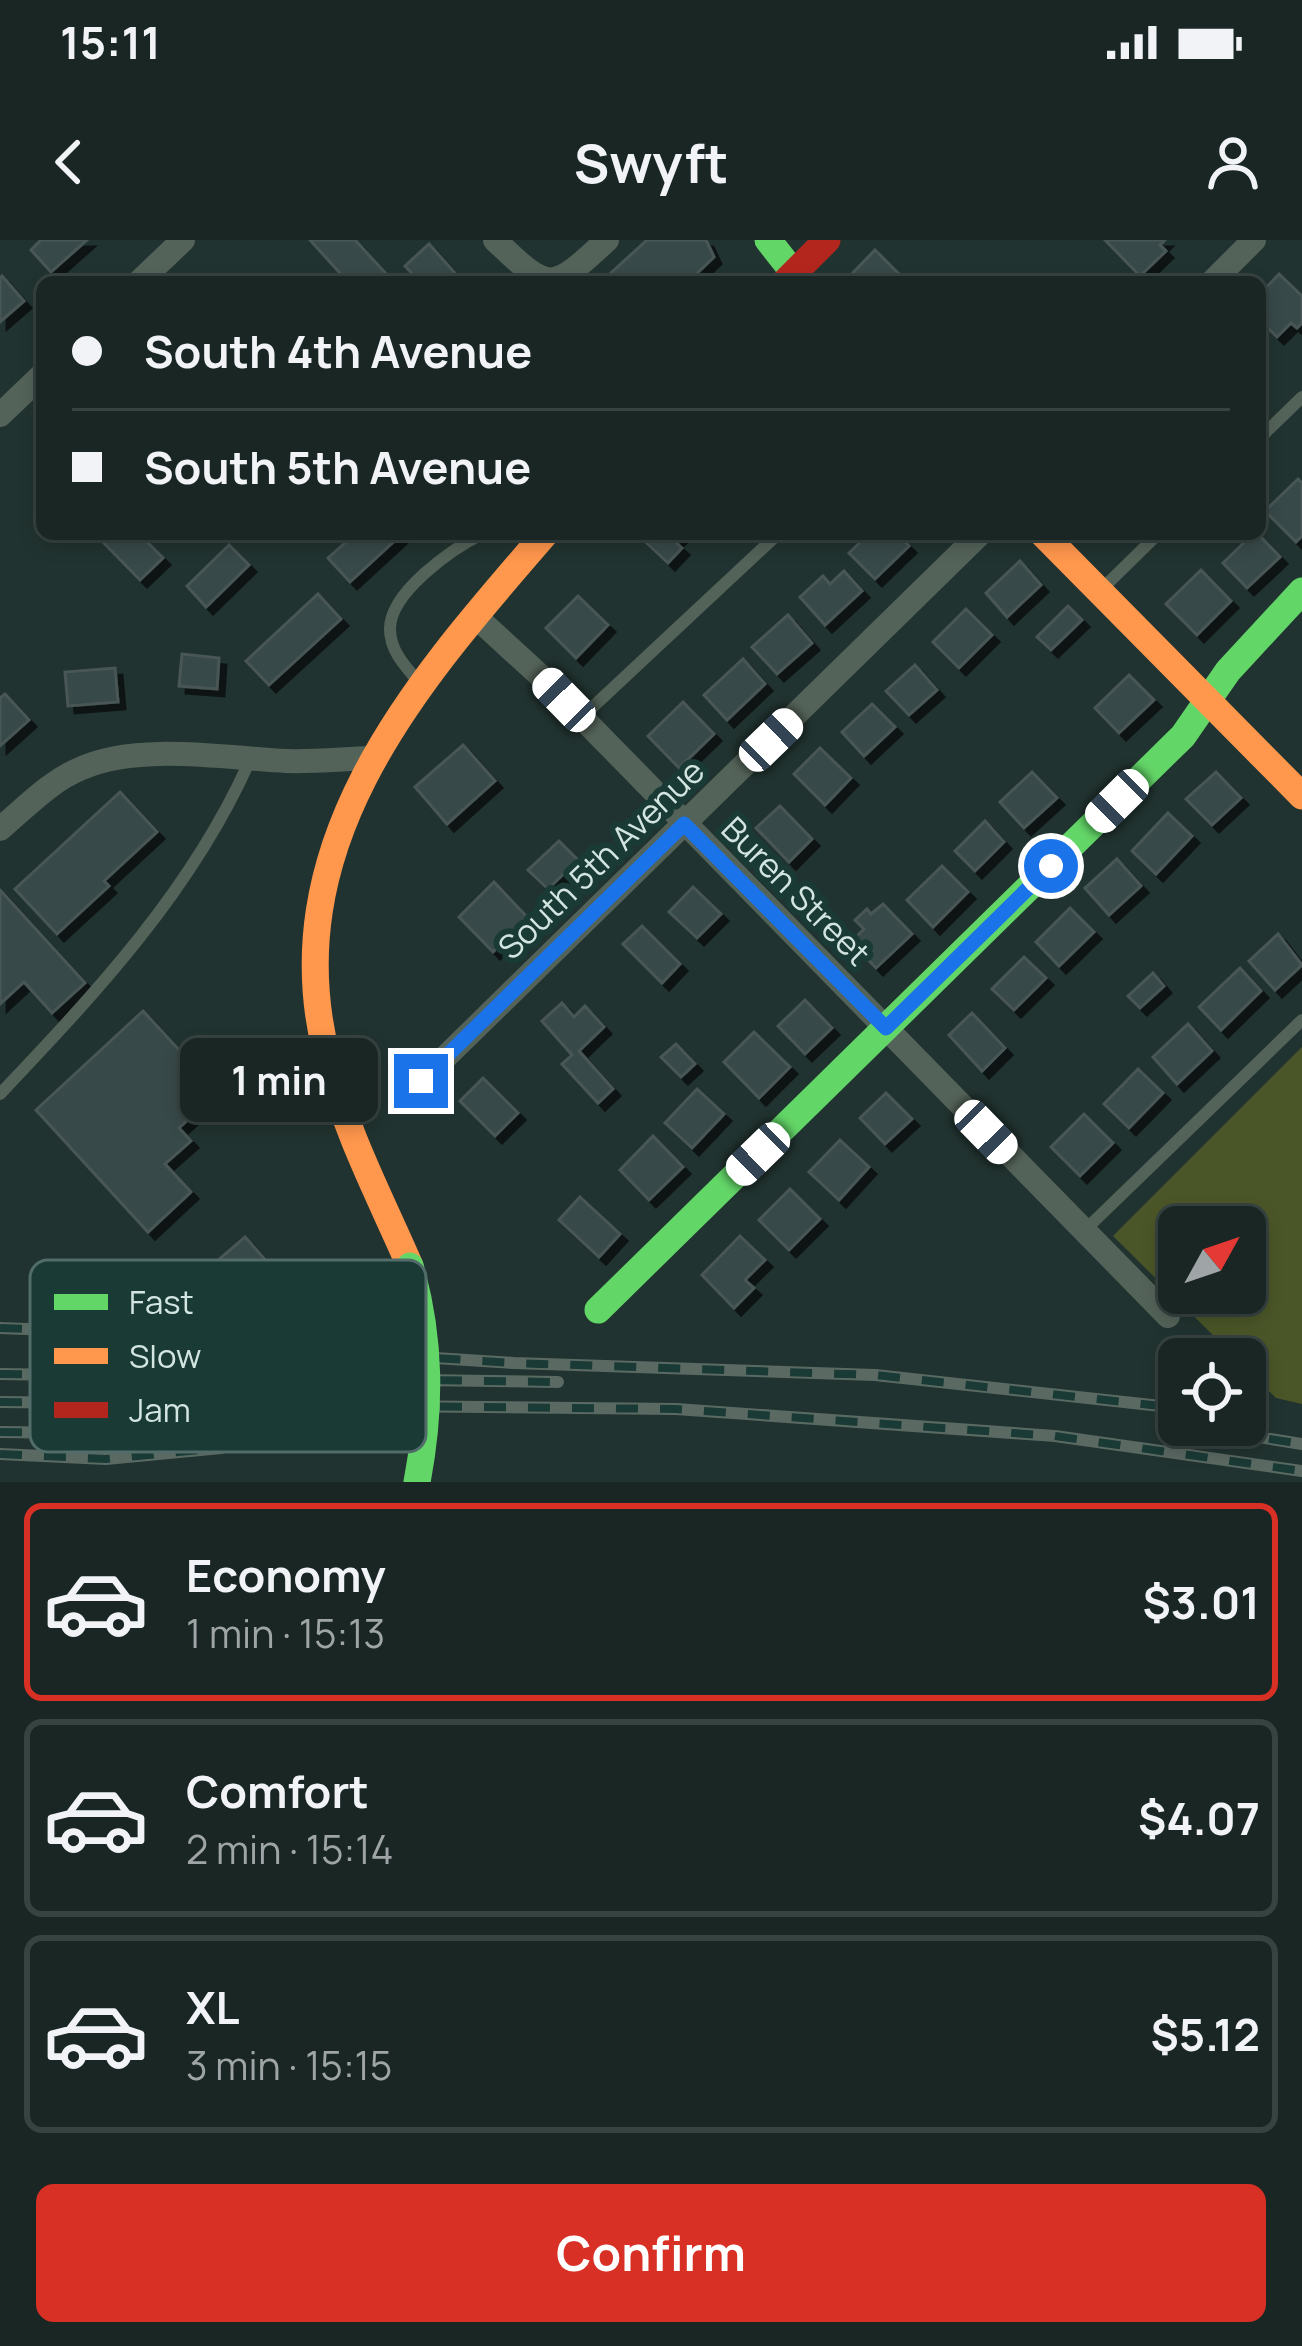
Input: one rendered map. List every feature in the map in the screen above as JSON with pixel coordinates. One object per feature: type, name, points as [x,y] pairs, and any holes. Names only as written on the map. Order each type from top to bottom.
[{"type":"street","points":[[145,276],[183,240]]},
{"type":"street","points":[[495,240],[534,276]]},
{"type":"street","points":[[562,276],[574,272],[608,240]]},
{"type":"street","points":[[768,240],[791,276]]},
{"type":"street","points":[[796,276],[827,240]]},
{"type":"street","points":[[1218,276],[1254,240]]},
{"type":"street","points":[[0,415],[36,381]]},
{"type":"street","points":[[407,1260],[339,1100],[318,1015],[315,946],[323,879],[335,832],[370,758],[422,685],[540,540]]},
{"type":"street","name":"South 5th Avenue","points":[[421,1081],[974,540]]},
{"type":"street","points":[[1049,540],[1302,796]]},
{"type":"street","points":[[598,1310],[1183,736],[1228,671],[1302,591]]},
{"type":"street","name":"Buren Street","points":[[476,617],[1168,1316]]},
{"type":"street","points":[[0,829],[53,783],[97,763],[164,756],[370,758]]},
{"type":"street","points":[[426,1326],[430,1350],[426,1424]]},
{"type":"street","points":[[417,1482],[422,1452]]},
{"type":"lane","points":[[1266,432],[1302,397]]},
{"type":"lane","points":[[422,685],[393,647],[392,616],[412,587],[445,556],[472,540]]},
{"type":"lane","points":[[581,718],[772,540]]},
{"type":"lane","points":[[1100,591],[1152,540]]},
{"type":"lane","points":[[0,1094],[108,978],[201,854],[250,759]]},
{"type":"lane","points":[[1083,1232],[1299,1028]]},
{"type":"green space","points":[[1302,1047],[1302,1404],[1276,1398],[1266,1388],[1266,1338],[1216,1338],[1192,1314],[1266,1314],[1266,1206],[1158,1206],[1158,1281],[1113,1236]]},
{"type":"building","points":[[41,240],[87,240],[51,272],[31,250]]},
{"type":"building","points":[[310,240],[355,240],[388,276],[343,276]]},
{"type":"building","points":[[647,240],[706,240],[714,257],[694,276],[608,276]]},
{"type":"building","points":[[1105,240],[1165,240],[1160,245],[1166,251],[1140,276]]},
{"type":"building","points":[[429,244],[458,276],[414,276],[405,266]]},
{"type":"building","points":[[875,250],[901,276],[850,276]]},
{"type":"building","points":[[1279,274],[1302,296],[1302,323],[1297,328],[1291,323],[1277,337],[1266,326],[1266,288]]},
{"type":"building","points":[[0,278],[24,301],[0,322]]},
{"type":"building","points":[[1298,479],[1302,483],[1302,536],[1296,542],[1266,510]]},
{"type":"building","points":[[101,540],[145,540],[163,558],[140,580]]},
{"type":"building","points":[[348,540],[396,540],[350,582],[328,558]]},
{"type":"building","points":[[643,540],[675,540],[682,548],[668,563]]},
{"type":"building","points":[[863,540],[903,540],[909,546],[875,579],[849,553]]},
{"type":"building","points":[[1247,540],[1264,540],[1280,557],[1247,588],[1223,563]]},
{"type":"building","points":[[229,545],[249,565],[206,607],[187,586]]},
{"type":"building","points":[[1020,561],[1041,585],[1007,617],[986,593]]},
{"type":"building","points":[[1201,570],[1231,601],[1197,635],[1166,604]]},
{"type":"building","points":[[844,571],[862,591],[825,625],[800,597],[823,576],[830,584]]},
{"type":"building","points":[[318,594],[341,619],[269,685],[246,661]]},
{"type":"building","points":[[578,596],[608,625],[576,658],[546,628]]},
{"type":"building","points":[[1068,606],[1082,620],[1051,650],[1037,637]]},
{"type":"building","points":[[966,609],[992,635],[959,668],[933,642]]},
{"type":"building","points":[[788,615],[812,643],[777,674],[752,647]]},
{"type":"building","points":[[182,654],[219,658],[217,689],[179,686]]},
{"type":"building","points":[[743,659],[765,684],[727,720],[704,695]]},
{"type":"building","points":[[915,665],[937,690],[909,715],[886,691]]},
{"type":"building","points":[[115,668],[118,702],[68,706],[65,672]]},
{"type":"building","points":[[1129,675],[1154,700],[1119,733],[1095,708]]},
{"type":"building","points":[[5,694],[29,720],[0,746],[0,698]]},
{"type":"building","points":[[683,702],[714,734],[679,768],[648,736]]},
{"type":"building","points":[[872,704],[895,727],[864,756],[842,732]]},
{"type":"building","points":[[463,745],[495,781],[447,824],[415,787]]},
{"type":"building","points":[[820,748],[851,778],[825,805],[794,774]]},
{"type":"building","points":[[1032,772],[1057,798],[1024,828],[1000,802]]},
{"type":"building","points":[[1216,772],[1241,798],[1212,825],[1186,799]]},
{"type":"building","points":[[120,792],[157,832],[57,934],[15,889]]},
{"type":"building","points":[[780,806],[812,839],[789,862],[756,828]]},
{"type":"building","points":[[1168,813],[1192,836],[1156,874],[1132,851]]},
{"type":"building","points":[[985,821],[1004,842],[975,871],[955,851]]},
{"type":"building","points":[[559,841],[578,860],[548,889],[528,870]]},
{"type":"building","points":[[1117,859],[1141,886],[1109,915],[1085,888]]},
{"type":"building","points":[[942,866],[968,892],[933,927],[907,900]]},
{"type":"building","points":[[494,882],[528,918],[493,952],[459,917]]},
{"type":"building","points":[[693,887],[721,914],[697,938],[669,912]]},
{"type":"building","points":[[0,890],[85,983],[52,1013],[24,982],[0,1004]]},
{"type":"building","points":[[883,904],[912,934],[876,968],[851,942],[864,929],[855,920]]},
{"type":"building","points":[[1070,908],[1094,932],[1059,966],[1036,942]]},
{"type":"building","points":[[642,926],[680,964],[662,983],[623,944]]},
{"type":"building","points":[[1278,934],[1302,965],[1275,990],[1249,961]]},
{"type":"building","points":[[1024,957],[1046,978],[1014,1010],[992,989]]},
{"type":"building","points":[[1240,968],[1261,991],[1221,1030],[1199,1007]]},
{"type":"building","points":[[1153,973],[1164,986],[1140,1008],[1128,996]]},
{"type":"building","points":[[805,1000],[832,1028],[805,1054],[778,1026]]},
{"type":"building","points":[[562,1003],[574,1017],[585,1006],[604,1027],[579,1051],[613,1089],[598,1103],[562,1064],[572,1055],[542,1021]]},
{"type":"building","points":[[143,1011],[218,1092],[179,1128],[191,1141],[165,1164],[191,1192],[148,1232],[36,1110]]},
{"type":"building","points":[[972,1013],[1005,1048],[982,1071],[949,1035]]},
{"type":"building","points":[[1188,1024],[1212,1051],[1177,1084],[1153,1057]]},
{"type":"building","points":[[754,1032],[790,1067],[759,1098],[724,1062]]},
{"type":"building","points":[[676,1044],[695,1064],[681,1077],[661,1057]]},
{"type":"building","points":[[1138,1069],[1163,1093],[1129,1128],[1104,1104]]},
{"type":"building","points":[[483,1078],[518,1113],[495,1136],[460,1101]]},
{"type":"building","points":[[697,1089],[724,1114],[692,1148],[665,1123]]},
{"type":"building","points":[[886,1093],[912,1119],[885,1144],[860,1118]]},
{"type":"building","points":[[1084,1114],[1113,1143],[1080,1176],[1051,1147]]},
{"type":"building","points":[[653,1136],[683,1167],[649,1200],[620,1170]]},
{"type":"building","points":[[840,1140],[869,1167],[839,1200],[809,1172]]},
{"type":"building","points":[[790,1189],[820,1219],[789,1250],[759,1220]]},
{"type":"building","points":[[580,1197],[620,1234],[599,1257],[559,1220]]},
{"type":"building","points":[[740,1236],[765,1260],[745,1280],[754,1288],[734,1308],[702,1275]]},
{"type":"building","points":[[245,1237],[265,1260],[218,1260]]},
{"type":"railway","points":[[0,1328],[30,1329]]},
{"type":"railway","points":[[426,1357],[875,1375],[1158,1406]]},
{"type":"railway","points":[[0,1374],[30,1374]]},
{"type":"railway","points":[[426,1380],[558,1382]]},
{"type":"railway","points":[[0,1402],[30,1402]]},
{"type":"railway","points":[[426,1406],[676,1409],[1055,1436],[1302,1471]]},
{"type":"railway","points":[[0,1432],[30,1432]]},
{"type":"railway","points":[[1266,1438],[1302,1444]]},
{"type":"railway","points":[[0,1454],[106,1459],[179,1452]]},
{"type":"traffic: fast","points":[[768,240],[796,276]]},
{"type":"traffic: fast","points":[[598,1310],[1183,736],[1228,671],[1302,591]]},
{"type":"traffic: fast","points":[[426,1363],[426,1400]]},
{"type":"traffic: fast","points":[[417,1482],[421,1452]]},
{"type":"traffic: slow","points":[[407,1260],[354,1140],[328,1061],[316,983],[320,909],[337,839],[366,773],[448,649],[540,540]]},
{"type":"traffic: slow","points":[[1049,540],[1302,796]]},
{"type":"traffic: jam","points":[[791,276],[827,240]]},
{"type":"route","points":[[421,1081],[684,824],[886,1028],[1051,866]]}]
